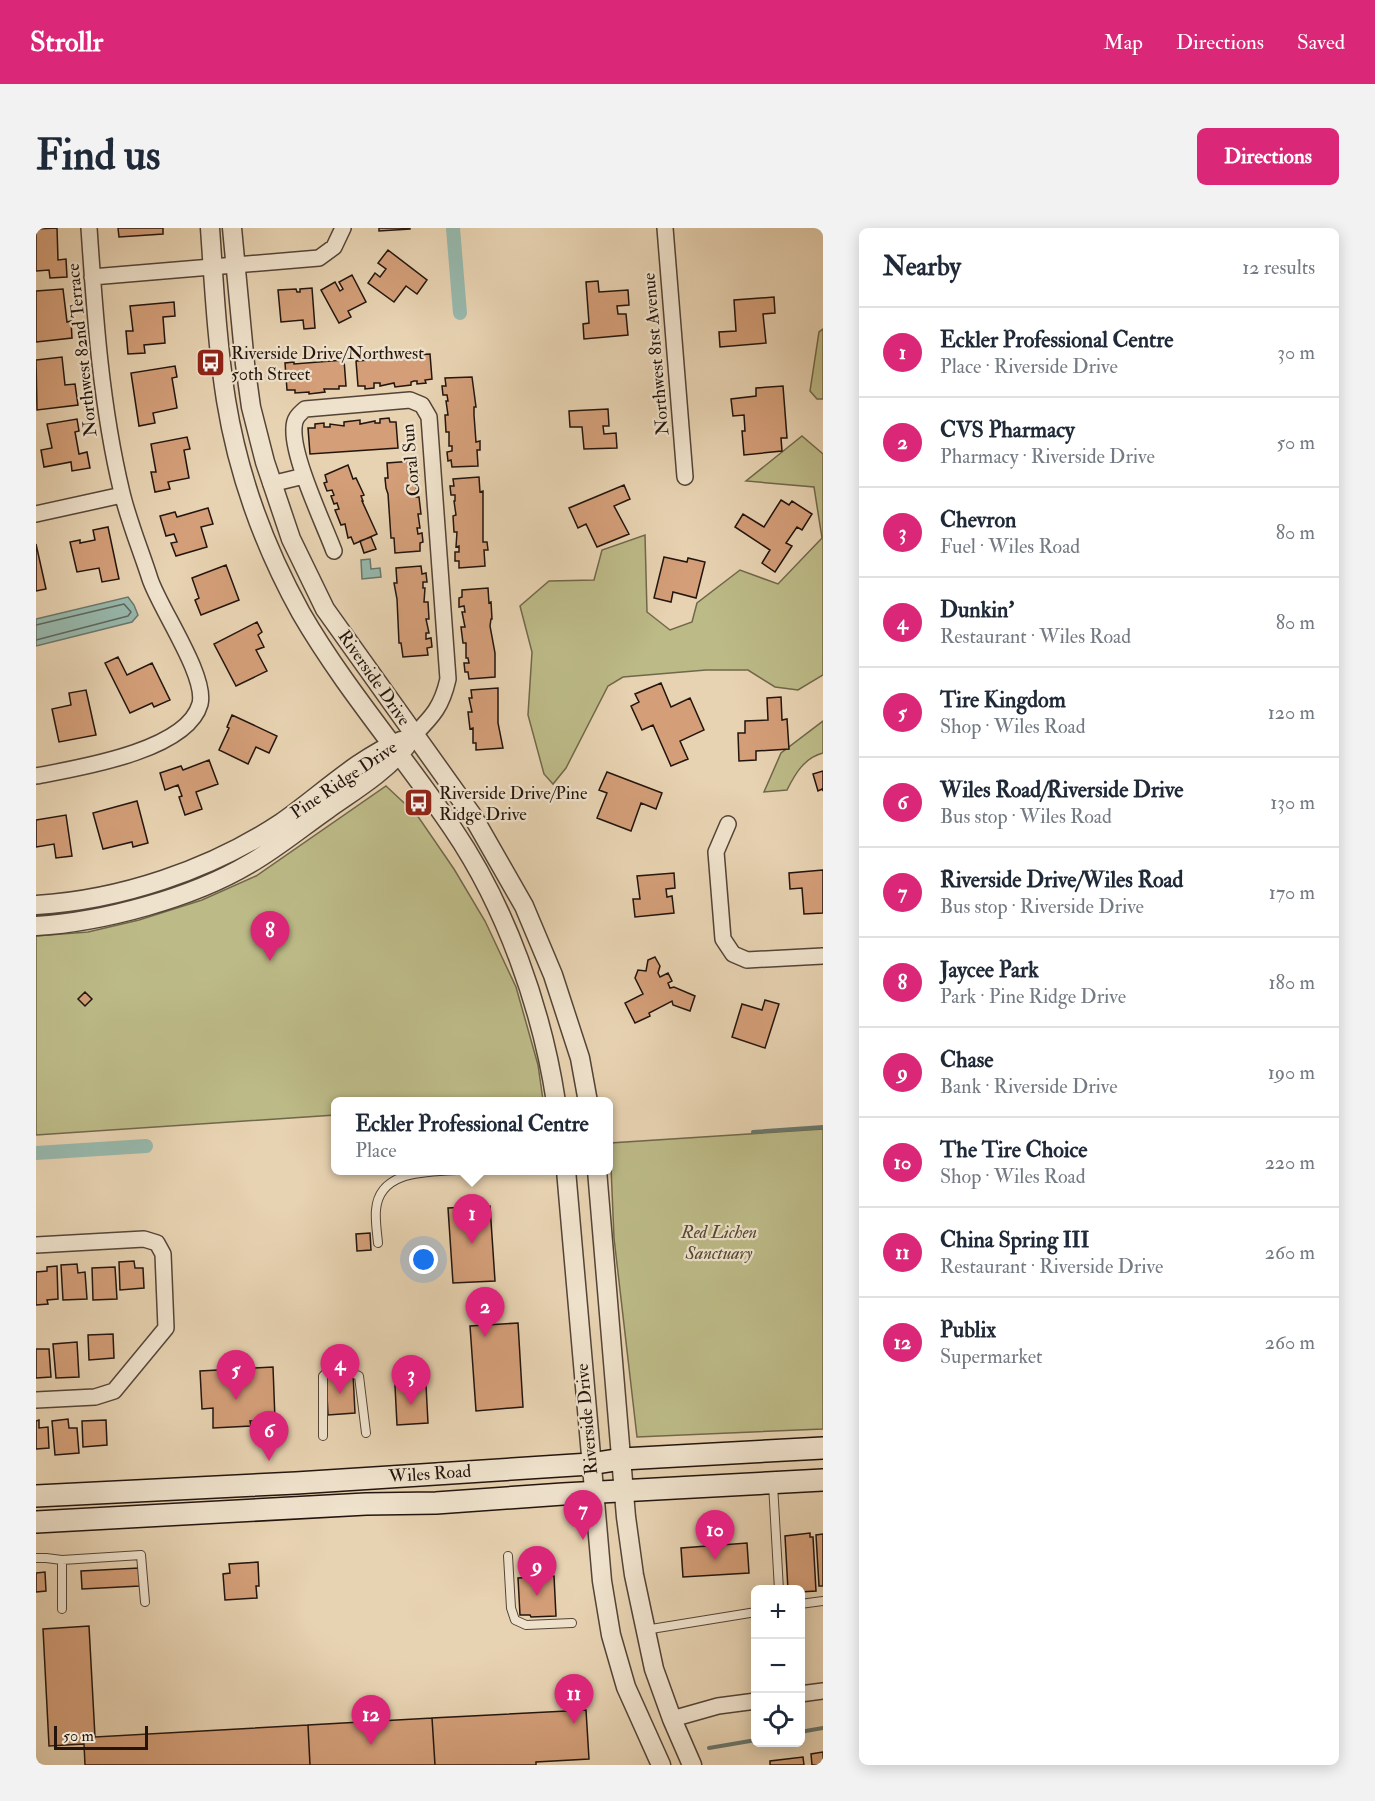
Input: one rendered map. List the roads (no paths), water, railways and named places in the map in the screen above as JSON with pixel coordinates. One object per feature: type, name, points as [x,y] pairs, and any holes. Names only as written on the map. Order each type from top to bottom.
[{"type":"main road","name":"Wiles Road","points":[[36,1496],[306,1482],[823,1448]]},
{"type":"main road","name":"Wiles Road","points":[[36,1522],[366,1504],[436,1503],[823,1480]]},
{"type":"street","name":"Northwest 82nd Terrace","points":[[36,776],[123,757],[165,739],[190,723],[200,703],[199,680],[151,583],[122,495],[105,410],[96,338],[89,228]]},
{"type":"street","name":"Riverside Drive","points":[[210,228],[219,353],[226,402],[244,475],[280,572],[326,652],[470,856],[499,913],[528,983],[550,1060],[555,1097]]},
{"type":"street","name":"Riverside Drive","points":[[232,228],[244,364],[251,407],[271,484],[291,539],[325,609],[472,814],[524,906],[554,975],[580,1058],[587,1097]]},
{"type":"street","points":[[92,277],[319,258],[334,247],[343,228]]},
{"type":"street","name":"Northwest 81st Avenue","points":[[665,228],[685,477]]},
{"type":"street","name":"Coral Sun","points":[[334,551],[304,476],[294,440],[293,427],[296,417],[305,410],[410,400],[422,405],[429,417],[448,680],[444,698],[435,714],[414,735]]},
{"type":"street","points":[[271,484],[304,476]]},
{"type":"street","points":[[36,514],[122,495]]},
{"type":"street","name":"Pine Ridge Drive","points":[[36,926],[68,924],[161,901],[195,889],[249,864],[379,773],[395,750],[414,735]]},
{"type":"street","name":"Pine Ridge Drive","points":[[36,905],[62,903],[126,891],[181,873],[225,855],[281,823],[365,761],[395,750]]},
{"type":"street","points":[[728,824],[716,852],[723,939],[734,954],[747,960],[823,956]]},
{"type":"street","name":"Riverside Drive","points":[[566,1175],[602,1581],[611,1635],[626,1687],[661,1765]]},
{"type":"street","name":"Riverside Drive","points":[[597,1175],[624,1491],[634,1575],[654,1669],[692,1765]]},
{"type":"street","points":[[36,1245],[144,1239],[157,1243],[163,1254],[167,1313],[166,1328],[114,1391],[95,1397],[36,1400]]},
{"type":"street","points":[[805,1693],[823,1691]]},
{"type":"street","points":[[672,1719],[718,1707],[751,1702]]},
{"type":"lane","points":[[378,1243],[376,1209],[380,1194],[387,1185],[408,1175]]},
{"type":"lane","points":[[323,1436],[322,1376],[328,1371],[339,1368],[359,1376],[366,1434]]},
{"type":"lane","points":[[773,1482],[779,1585]]},
{"type":"lane","points":[[36,1558],[62,1560],[141,1555],[145,1602]]},
{"type":"lane","points":[[508,1556],[511,1608],[514,1620],[526,1625],[572,1623]]},
{"type":"lane","points":[[62,1560],[63,1609]]},
{"type":"lane","points":[[805,1603],[823,1601]]},
{"type":"lane","points":[[645,1630],[751,1613]]},
{"type":"water","points":[[370,559],[371,569],[380,568],[381,577],[362,579],[361,560]]},
{"type":"water","points":[[128,597],[138,615],[132,622],[36,646],[36,619]]},
{"type":"waterway","points":[[453,228],[460,313]]},
{"type":"waterway","points":[[753,1132],[823,1127]]},
{"type":"waterway","points":[[36,1153],[146,1146]]},
{"type":"waterway","points":[[805,1731],[823,1728]]},
{"type":"waterway","points":[[709,1748],[751,1741]]},
{"type":"place","name":"Riverside Drive/Northwest 50th Street","points":[[210,363]]},
{"type":"place","name":"Riverside Drive/Pine Ridge Drive","points":[[418,803]]},
{"type":"place","name":"Jaycee Park","points":[[270,961]]},
{"type":"place","name":"Eckler Professional Centre","points":[[472,1244]]},
{"type":"place","name":"CVS Pharmacy","points":[[485,1337]]},
{"type":"place","name":"Dunkin'","points":[[340,1394]]},
{"type":"place","name":"Tire Kingdom","points":[[236,1400]]},
{"type":"place","name":"Chevron","points":[[411,1405]]},
{"type":"place","name":"Wiles Road/Riverside Drive","points":[[269,1461]]},
{"type":"place","name":"Riverside Drive/Wiles Road","points":[[583,1540]]},
{"type":"place","name":"The Tire Choice","points":[[715,1560]]},
{"type":"place","name":"Chase","points":[[537,1596]]},
{"type":"place","name":"China Spring III","points":[[574,1724]]},
{"type":"place","name":"Publix","points":[[371,1745]]},
{"type":"park label","name":"Red Lichen Sanctuary","points":[[719,1242]]}]
